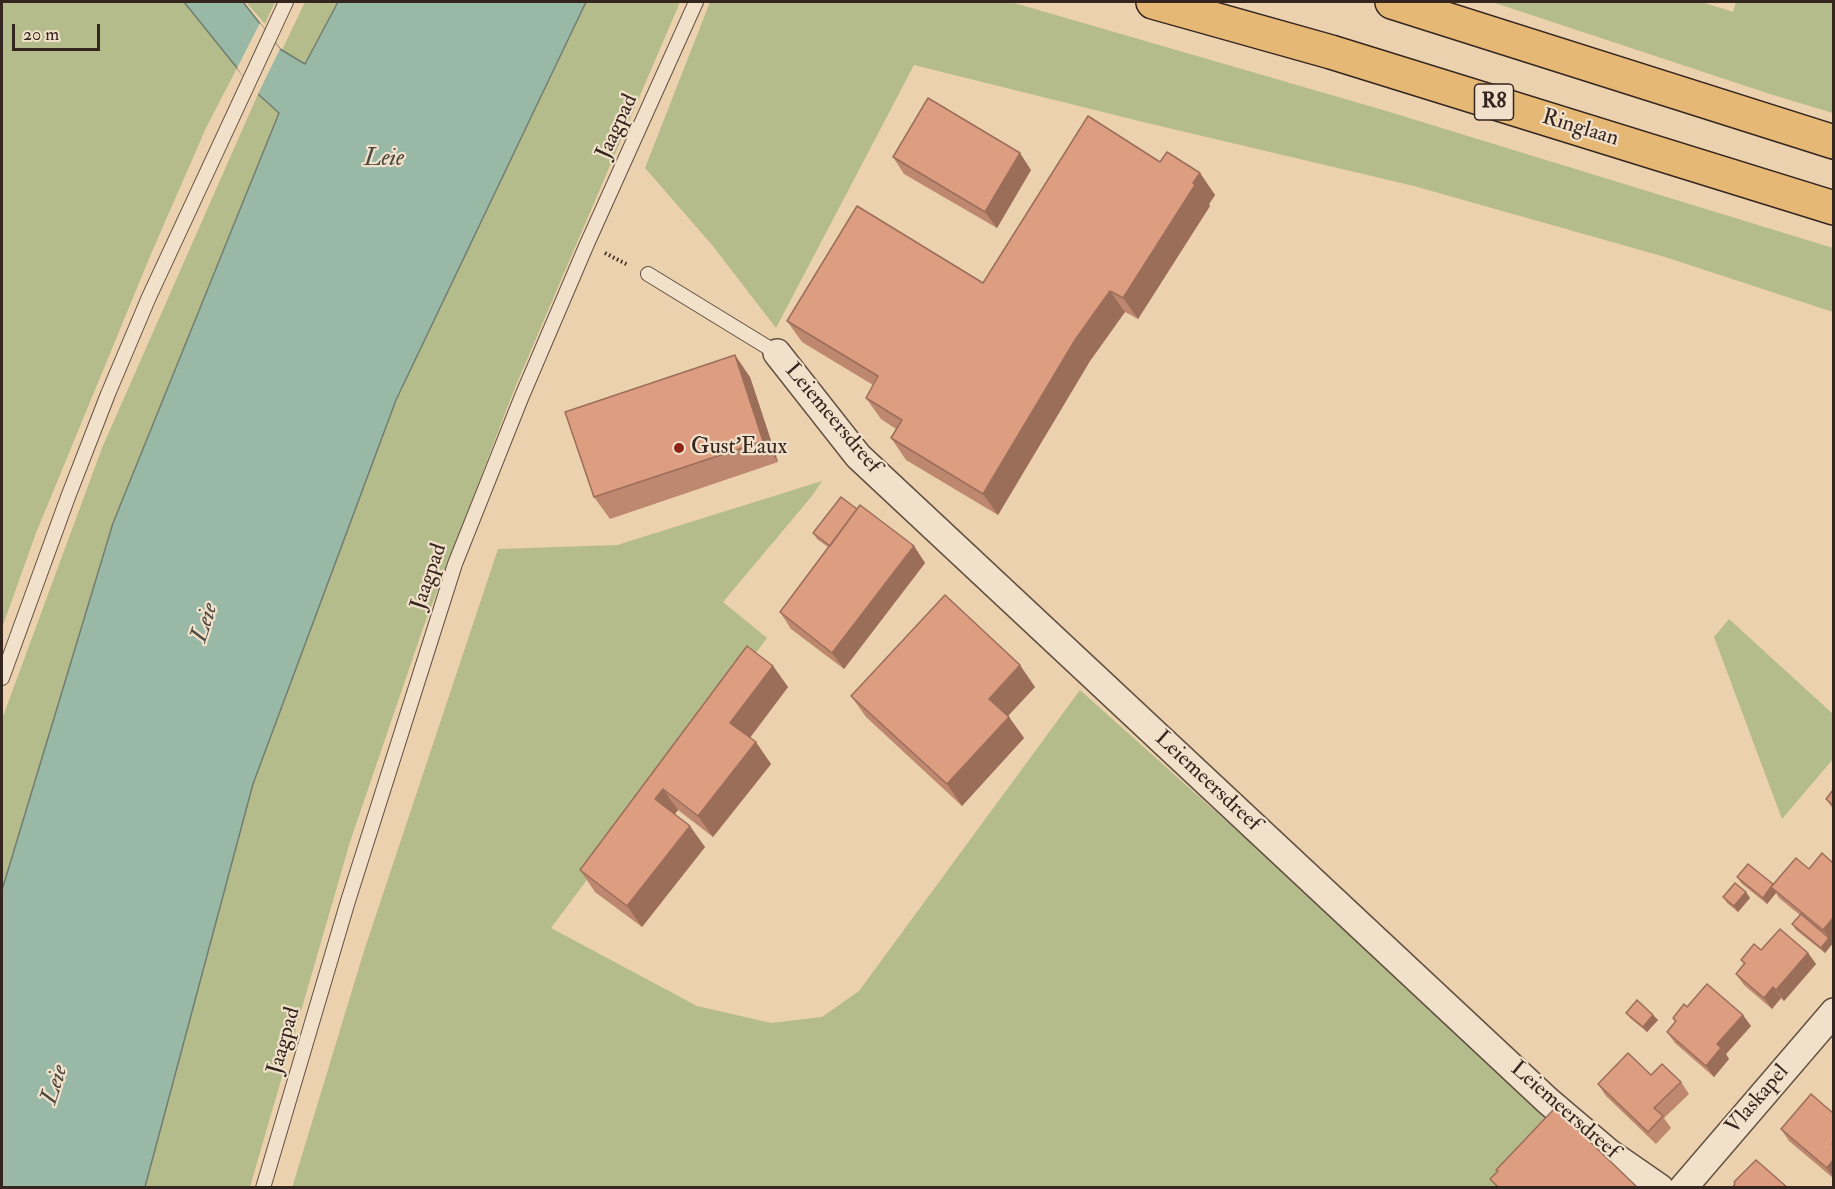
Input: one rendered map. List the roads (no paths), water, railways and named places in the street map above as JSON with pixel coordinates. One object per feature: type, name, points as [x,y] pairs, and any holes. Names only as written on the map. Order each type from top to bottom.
[{"type":"highway","name":"Ringlaan","points":[[1153,2],[1331,52],[1833,208]]},
{"type":"highway","points":[[1392,2],[1833,142]]},
{"type":"street","name":"Leiemeersdreef","points":[[777,353],[858,456],[1548,1101],[1608,1152],[1660,1188]]},
{"type":"street","name":"Vlaskapel","points":[[1683,1188],[1833,1012]]},
{"type":"lane","points":[[2,678],[108,394],[154,286],[286,2]]},
{"type":"lane","name":"Jaagpad","points":[[263,1188],[351,890],[456,564],[522,396],[587,244],[696,2]]},
{"type":"lane","points":[[648,274],[777,353]]},
{"type":"water","name":"Leie","points":[[184,2],[243,2],[280,49],[305,64],[338,2],[586,2],[396,400],[253,784],[145,1187],[2,1188],[2,890],[113,523],[279,113],[258,94]]},
{"type":"place","name":"Gust'Eaux","points":[[679,448]]}]
